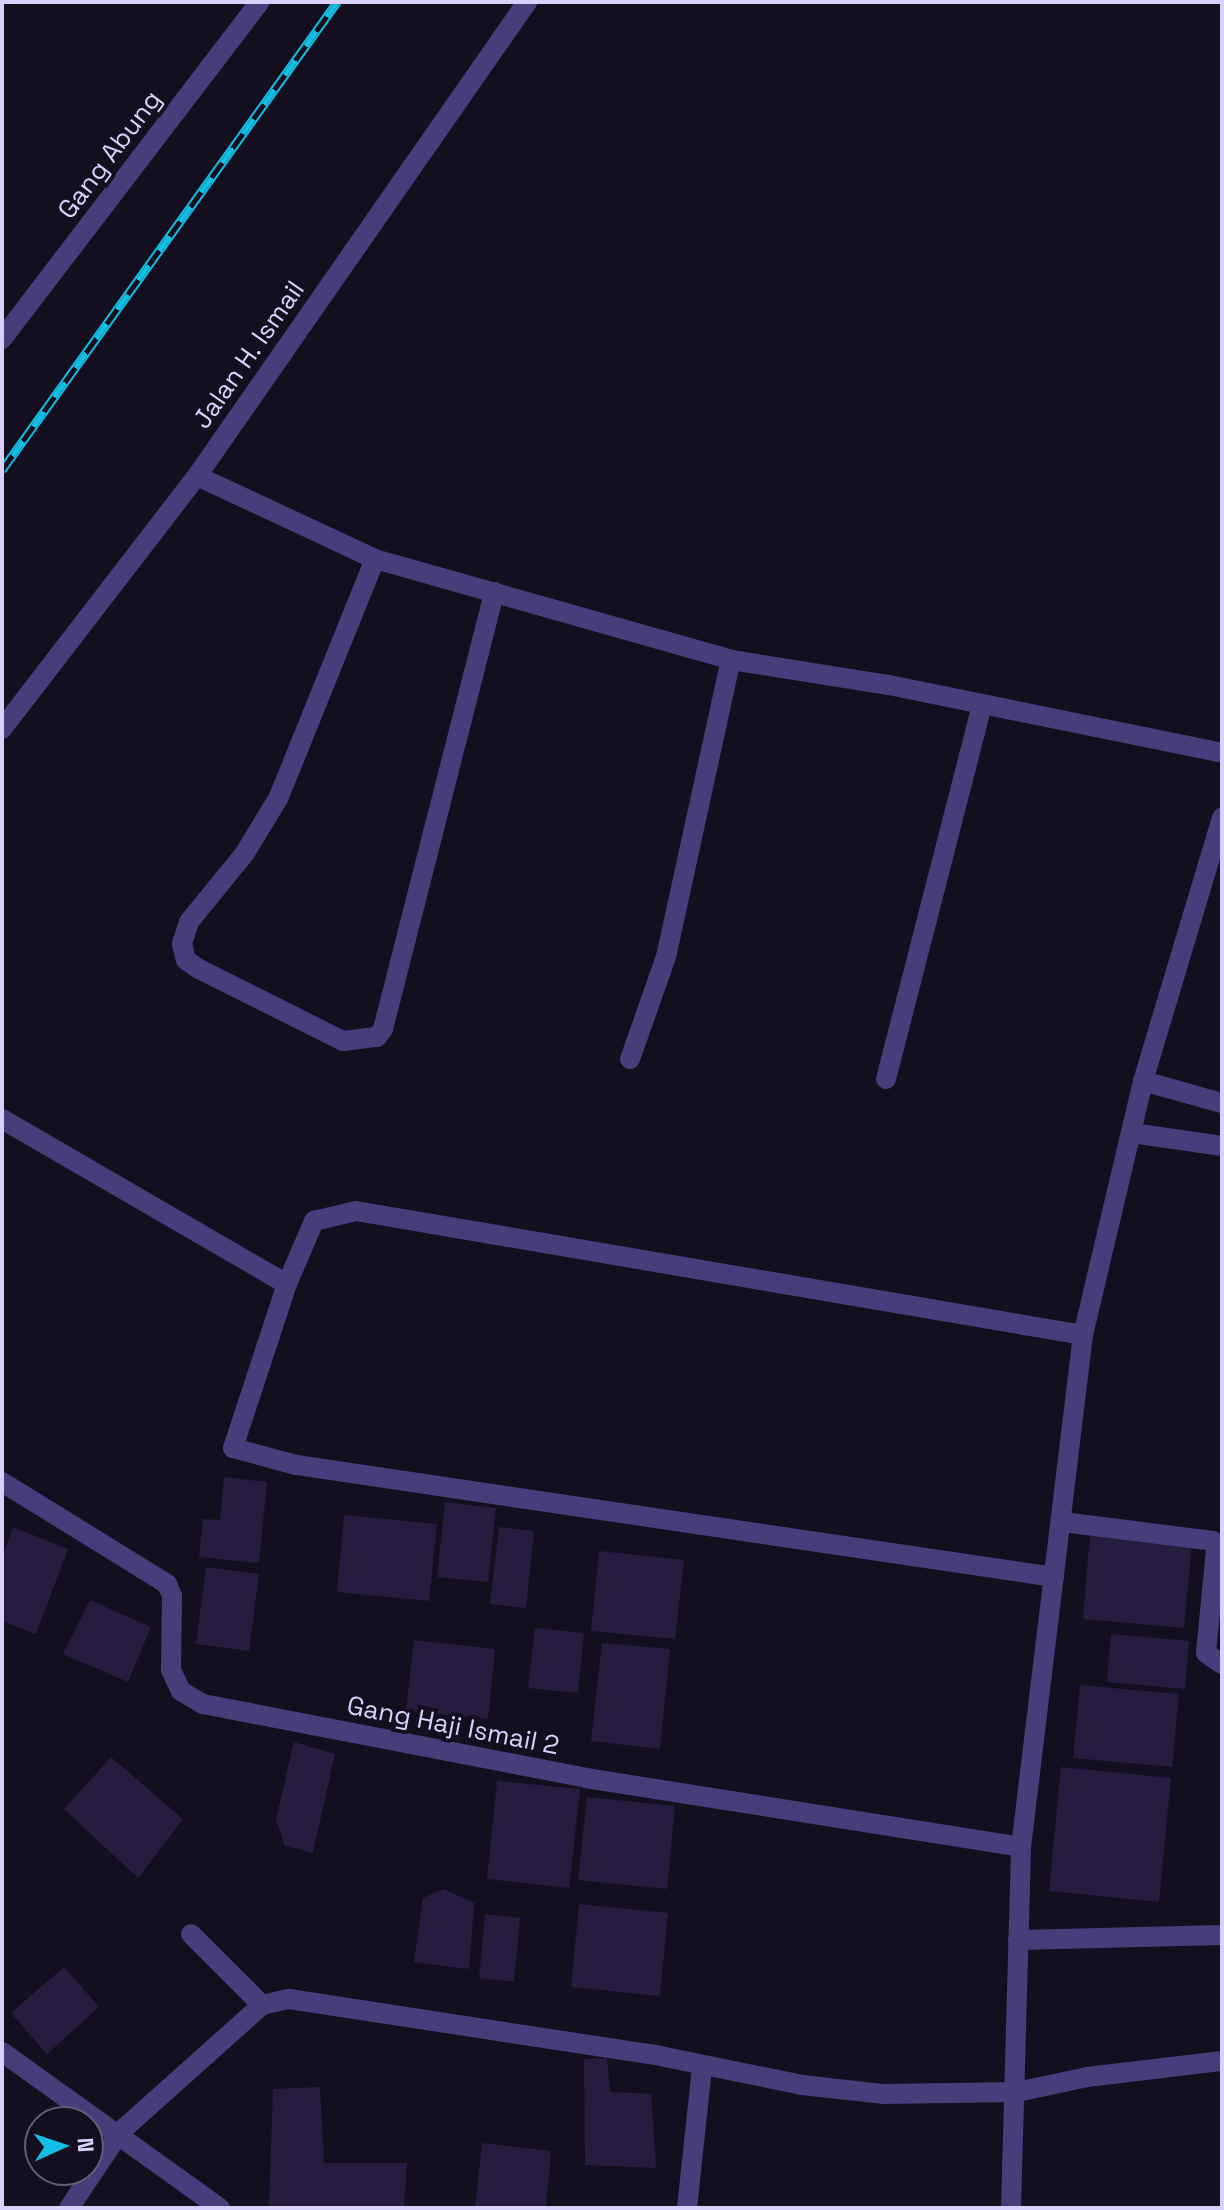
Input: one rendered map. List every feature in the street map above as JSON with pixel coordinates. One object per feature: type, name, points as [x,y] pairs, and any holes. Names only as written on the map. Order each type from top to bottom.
[{"type":"street","name":"Gang Abung","points":[[2,339],[260,2]]},
{"type":"street","name":"Jalan H. Ismail","points":[[2,729],[197,476],[527,2]]},
{"type":"street","points":[[197,476],[375,559],[731,660],[982,705],[1222,753]]},
{"type":"street","points":[[375,559],[279,797],[245,853],[189,922],[182,944],[186,960],[199,969],[343,1041],[377,1037],[383,1029],[494,592]]},
{"type":"street","points":[[630,1059],[666,957],[731,660]]},
{"type":"street","points":[[886,1079],[982,705]]},
{"type":"street","points":[[1011,2208],[1017,2092],[1021,1847],[1063,1522],[1083,1335],[1143,1081],[1222,818]]},
{"type":"street","points":[[1143,1081],[1222,1103]]},
{"type":"street","points":[[2,1119],[287,1284]]},
{"type":"street","points":[[1132,1133],[1222,1146]]},
{"type":"street","points":[[1054,1577],[296,1465],[233,1448],[287,1284],[314,1221],[356,1211],[1083,1335]]},
{"type":"street","name":"Gang Haji Ismail 2","points":[[2,1482],[167,1584],[172,1596],[171,1670],[181,1691],[203,1704],[586,1778],[1021,1847]]},
{"type":"street","points":[[1063,1522],[1213,1541],[1216,1549],[1206,1653],[1222,1664]]},
{"type":"street","points":[[191,1934],[262,2005]]},
{"type":"street","points":[[1018,1940],[1222,1935]]},
{"type":"street","points":[[69,2208],[120,2132],[262,2005],[289,1999],[328,2002],[660,2056],[702,2068],[883,2094],[1017,2092],[1087,2077],[1222,2061]]},
{"type":"street","points":[[2,2052],[120,2132],[175,2177],[220,2208]]},
{"type":"street","points":[[687,2208],[702,2068]]},
{"type":"building","points":[[224,1477],[267,1482],[259,1563],[199,1557],[203,1519],[220,1520]]},
{"type":"building","points":[[445,1502],[496,1508],[488,1582],[437,1577]]},
{"type":"building","points":[[344,1515],[437,1524],[429,1601],[337,1592]]},
{"type":"building","points":[[13,1527],[68,1549],[36,1634],[2,1621],[2,1557]]},
{"type":"building","points":[[499,1527],[534,1531],[526,1608],[490,1604]]},
{"type":"building","points":[[1090,1534],[1192,1544],[1184,1628],[1083,1619]]},
{"type":"building","points":[[599,1551],[684,1560],[675,1639],[591,1631]]},
{"type":"building","points":[[206,1567],[259,1574],[249,1651],[196,1644]]},
{"type":"building","points":[[90,1600],[151,1627],[128,1682],[63,1654]]},
{"type":"building","points":[[535,1628],[584,1633],[578,1693],[528,1688]]},
{"type":"building","points":[[1111,1634],[1189,1641],[1185,1689],[1107,1682]]},
{"type":"building","points":[[414,1640],[495,1649],[488,1719],[406,1711]]},
{"type":"building","points":[[602,1643],[670,1649],[660,1749],[591,1741]]},
{"type":"building","points":[[1080,1685],[1179,1694],[1172,1767],[1073,1758]]},
{"type":"building","points":[[294,1742],[335,1754],[313,1853],[285,1846],[276,1819]]},
{"type":"building","points":[[111,1757],[183,1819],[138,1878],[64,1809]]},
{"type":"building","points":[[1061,1767],[1171,1778],[1159,1902],[1049,1891]]},
{"type":"building","points":[[497,1781],[580,1789],[569,1888],[487,1879]]},
{"type":"building","points":[[587,1797],[675,1806],[667,1889],[578,1880]]},
{"type":"building","points":[[444,1889],[474,1903],[469,1969],[414,1962],[423,1898]]},
{"type":"building","points":[[579,1904],[668,1913],[660,1996],[571,1987]]},
{"type":"building","points":[[485,1914],[520,1918],[514,1982],[479,1978]]},
{"type":"building","points":[[64,1967],[99,2007],[47,2054],[11,2013]]},
{"type":"building","points":[[607,2058],[610,2092],[651,2094],[656,2168],[585,2165],[584,2059]]},
{"type":"building","points":[[320,2087],[324,2163],[407,2163],[404,2208],[269,2208],[273,2089]]},
{"type":"building","points":[[482,2143],[551,2151],[546,2208],[475,2208]]},
{"type":"railway","points":[[2,470],[337,2]]}]
